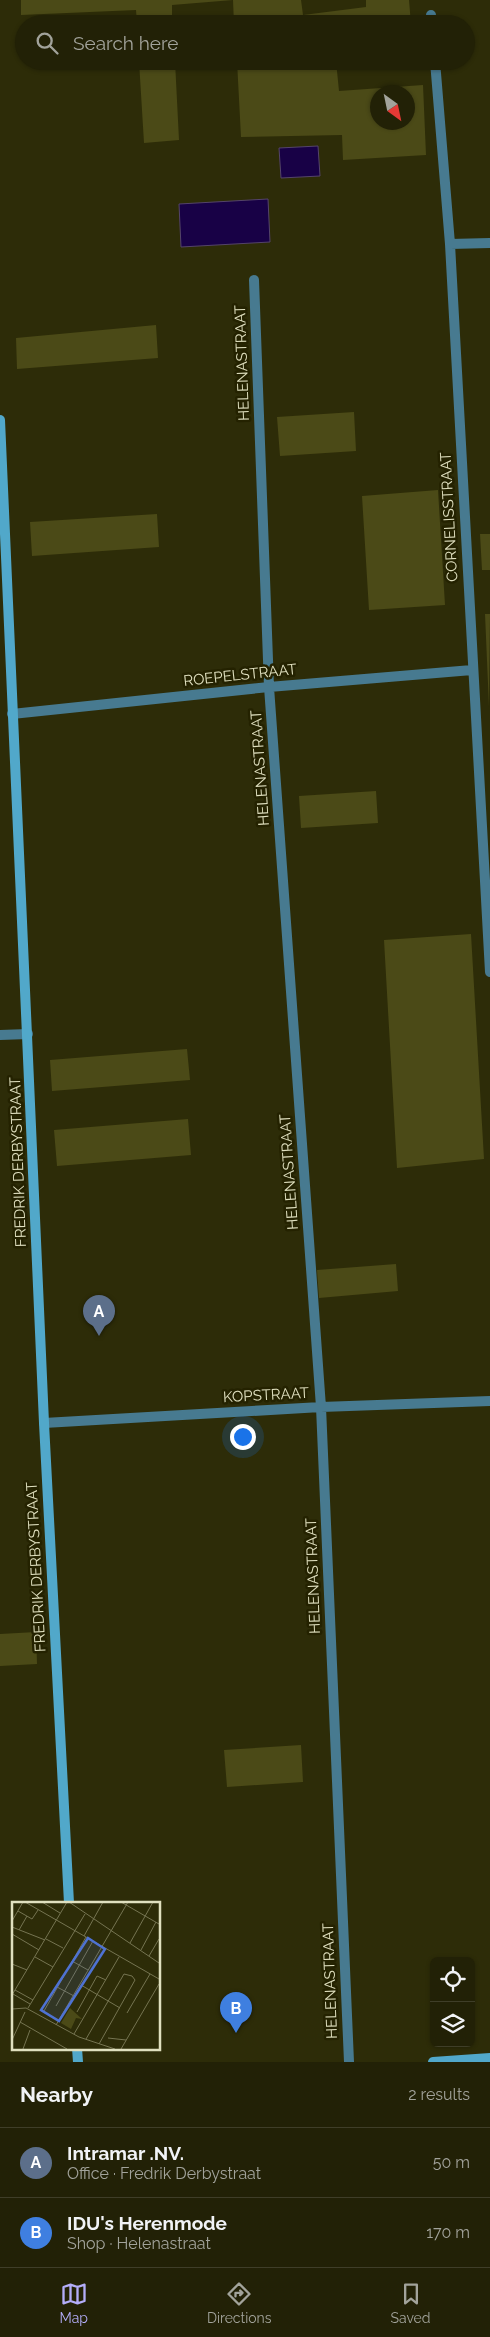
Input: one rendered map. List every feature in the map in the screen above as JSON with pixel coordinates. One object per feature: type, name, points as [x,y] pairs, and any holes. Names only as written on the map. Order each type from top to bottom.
[{"type":"main road","name":"FREDRIK DERBYSTRAAT","points":[[0,420],[44,1423],[69,1902]]},
{"type":"main road","points":[[433,2062],[490,2058]]},
{"type":"street","name":"CORNELISSTRAAT","points":[[435,70],[450,244],[490,972]]},
{"type":"street","points":[[450,244],[490,243]]},
{"type":"street","name":"HELENASTRAAT","points":[[254,280],[269,687],[321,1407],[348,2062]]},
{"type":"street","name":"ROEPELSTRAAT","points":[[12,714],[269,687],[472,670]]},
{"type":"street","points":[[0,1035],[28,1034]]},
{"type":"street","name":"KOPSTRAAT","points":[[44,1423],[321,1407],[490,1400]]},
{"type":"shaded area","points":[[21,0],[233,0],[172,5],[172,15],[136,15],[136,10],[21,15]]},
{"type":"shaded area","points":[[233,0],[301,0],[303,15],[234,15]]},
{"type":"shaded area","points":[[366,0],[409,0],[410,15],[303,15],[366,7]]},
{"type":"shaded area","points":[[140,70],[175,70],[179,140],[144,143]]},
{"type":"shaded area","points":[[237,70],[337,70],[339,91],[370,89],[370,130],[415,130],[415,86],[423,85],[426,155],[343,160],[342,135],[241,137]]},
{"type":"shaded area","points":[[318,146],[320,176],[281,178],[279,148]]},
{"type":"shaded area","points":[[268,199],[270,242],[181,247],[179,204]]},
{"type":"shaded area","points":[[156,325],[158,358],[17,369],[16,338]]},
{"type":"shaded area","points":[[354,412],[356,451],[280,456],[277,417]]},
{"type":"shaded area","points":[[438,490],[445,605],[369,610],[362,496]]},
{"type":"shaded area","points":[[157,514],[159,547],[32,556],[30,522]]},
{"type":"shaded area","points":[[480,534],[490,534],[490,570],[482,570]]},
{"type":"shaded area","points":[[485,614],[490,614],[489,707]]},
{"type":"shaded area","points":[[376,791],[378,823],[301,828],[299,796]]},
{"type":"shaded area","points":[[471,934],[484,1159],[397,1168],[384,940]]},
{"type":"shaded area","points":[[187,1049],[190,1080],[52,1091],[50,1060]]},
{"type":"shaded area","points":[[188,1119],[191,1155],[57,1166],[54,1130]]},
{"type":"shaded area","points":[[396,1264],[398,1291],[319,1298],[317,1270]]},
{"type":"shaded area","points":[[36,1632],[37,1664],[0,1666],[0,1634]]},
{"type":"shaded area","points":[[301,1745],[303,1782],[227,1787],[224,1750]]},
{"type":"place","name":"Intramar .NV.","points":[[99,1336]]},
{"type":"place","name":"IDU's Herenmode","points":[[236,2033]]}]
